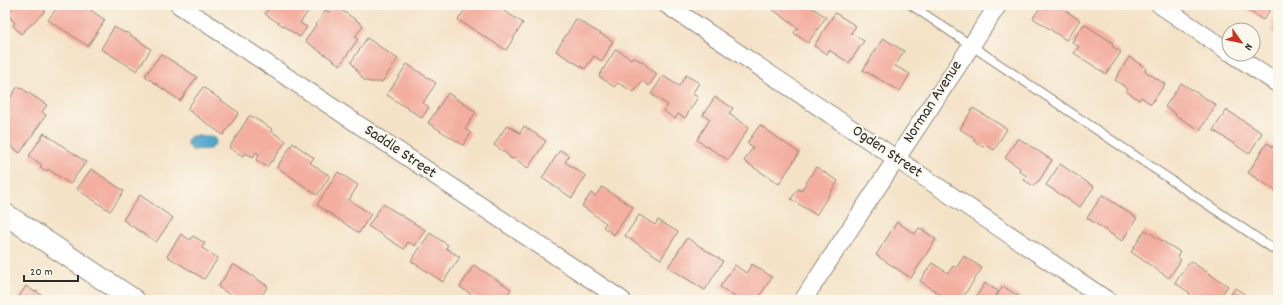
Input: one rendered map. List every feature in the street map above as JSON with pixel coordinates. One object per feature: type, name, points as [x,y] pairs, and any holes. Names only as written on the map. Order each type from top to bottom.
[{"type":"street","name":"Saddle Street","points":[[179,5],[622,300]]},
{"type":"street","name":"Ogden Street","points":[[667,5],[1107,300]]},
{"type":"street","name":"Norman Avenue","points":[[803,300],[998,5]]},
{"type":"street","points":[[1160,5],[1221,47]]},
{"type":"street","points":[[1245,62],[1278,84]]},
{"type":"street","points":[[5,214],[134,300]]},
{"type":"lane","points":[[911,5],[1278,252]]},
{"type":"water","points":[[192,136],[211,136],[215,139],[216,143],[211,149],[192,150],[187,145],[187,142]]},
{"type":"building","points":[[16,5],[48,5],[44,10],[45,11],[21,34],[13,25],[15,23],[7,14]]},
{"type":"building","points":[[59,5],[85,5],[105,20],[88,46],[48,20]]},
{"type":"building","points":[[271,5],[312,5],[300,23],[307,27],[300,37],[265,14]]},
{"type":"building","points":[[334,5],[363,25],[355,37],[358,39],[340,65],[305,41],[326,10],[329,12]]},
{"type":"building","points":[[468,5],[495,5],[523,23],[506,50],[458,20]]},
{"type":"building","points":[[775,5],[808,5],[826,17],[808,43],[794,33],[798,28],[772,9]]},
{"type":"building","points":[[1042,5],[1060,5],[1064,8],[1063,9],[1080,20],[1066,40],[1033,18]]},
{"type":"building","points":[[1240,5],[1273,5],[1263,20]]},
{"type":"building","points":[[835,13],[856,26],[851,33],[864,41],[849,63],[829,50],[827,54],[814,46]]},
{"type":"building","points":[[1278,15],[1278,35],[1272,31],[1275,26],[1272,24]]},
{"type":"building","points":[[576,19],[613,41],[602,61],[594,56],[585,69],[556,51]]},
{"type":"building","points":[[1084,24],[1113,43],[1112,46],[1121,52],[1106,74],[1074,53],[1079,47],[1072,42]]},
{"type":"building","points":[[114,27],[125,33],[126,32],[151,49],[137,71],[101,49]]},
{"type":"building","points":[[367,38],[398,59],[382,82],[370,82],[364,80],[351,62]]},
{"type":"building","points":[[883,38],[904,51],[895,66],[910,74],[900,91],[863,70]]},
{"type":"building","points":[[616,49],[631,59],[632,57],[643,62],[657,74],[649,86],[642,81],[634,92],[618,83],[614,87],[599,76]]},
{"type":"building","points":[[161,54],[197,77],[180,101],[145,76]]},
{"type":"building","points":[[1129,57],[1146,68],[1145,71],[1165,84],[1151,104],[1141,97],[1139,100],[1126,91],[1128,89],[1115,80]]},
{"type":"building","points":[[407,64],[436,83],[423,103],[429,107],[422,118],[387,95]]},
{"type":"building","points":[[686,75],[699,83],[692,94],[698,97],[685,118],[678,114],[675,119],[664,111],[668,105],[651,94],[663,76],[679,86]]},
{"type":"building","points":[[1181,83],[1216,105],[1200,130],[1165,107]]},
{"type":"building","points":[[18,86],[47,105],[42,112],[46,115],[20,153],[5,142],[5,93],[11,97]]},
{"type":"building","points":[[203,87],[239,113],[223,135],[187,109]]},
{"type":"building","points":[[448,93],[476,112],[465,129],[471,133],[463,145],[428,123]]},
{"type":"building","points":[[715,97],[733,108],[729,114],[749,127],[728,160],[697,140],[710,119],[703,115]]},
{"type":"building","points":[[973,108],[1007,129],[994,150],[985,145],[983,147],[974,141],[975,139],[960,129]]},
{"type":"building","points":[[1227,110],[1262,133],[1249,154],[1213,130]]},
{"type":"building","points":[[249,116],[272,129],[271,131],[286,141],[267,167],[256,160],[259,154],[256,152],[253,157],[245,153],[243,156],[229,148]]},
{"type":"building","points":[[507,125],[520,133],[524,126],[546,141],[528,168],[515,159],[510,158],[507,154],[494,145]]},
{"type":"building","points":[[760,125],[799,153],[779,184],[744,161],[753,147],[747,143]]},
{"type":"building","points":[[44,133],[86,162],[70,184],[48,169],[47,171],[40,167],[42,165],[29,156]]},
{"type":"building","points":[[1018,138],[1052,160],[1039,181],[1033,186],[1024,180],[1027,176],[1019,171],[1020,168],[1005,158]]},
{"type":"building","points":[[293,143],[314,158],[310,163],[330,176],[317,195],[277,167]]},
{"type":"building","points":[[1267,143],[1278,150],[1278,192],[1248,173]]},
{"type":"building","points":[[560,150],[569,156],[565,162],[586,176],[572,198],[542,178]]},
{"type":"building","points":[[1060,164],[1094,187],[1080,207],[1046,185]]},
{"type":"building","points":[[816,167],[838,181],[816,215],[791,199],[798,189],[801,191]]},
{"type":"building","points":[[91,169],[124,191],[110,211],[77,189]]},
{"type":"building","points":[[338,172],[358,185],[349,200],[371,214],[359,233],[317,205]]},
{"type":"building","points":[[602,187],[633,207],[614,235],[603,227],[606,223],[582,206],[591,193],[595,196]]},
{"type":"building","points":[[140,195],[173,218],[156,242],[123,220]]},
{"type":"building","points":[[1102,195],[1137,218],[1122,241],[1087,218]]},
{"type":"building","points":[[383,204],[425,230],[415,246],[408,242],[404,249],[368,226]]},
{"type":"building","points":[[639,215],[655,225],[658,220],[678,232],[661,259],[625,236]]},
{"type":"building","points":[[897,222],[915,234],[919,228],[936,239],[911,278],[876,255]]},
{"type":"building","points":[[1145,230],[1180,252],[1177,257],[1181,260],[1169,278],[1131,252]]},
{"type":"building","points":[[430,233],[448,245],[446,248],[460,257],[443,282],[411,261]]},
{"type":"building","points":[[181,234],[190,240],[193,236],[205,243],[202,248],[218,258],[204,279],[167,256]]},
{"type":"building","points":[[687,238],[723,261],[705,290],[668,267]]},
{"type":"building","points":[[964,256],[982,268],[961,300],[949,300],[920,281],[932,263],[948,273],[953,266],[956,268]]},
{"type":"building","points":[[1190,261],[1228,286],[1218,300],[1197,300],[1189,295],[1190,293],[1175,283]]},
{"type":"building","points":[[233,264],[268,286],[259,300],[238,300],[218,287]]},
{"type":"building","points":[[752,264],[772,277],[757,300],[740,300],[720,287],[735,265],[746,273]]},
{"type":"building","points":[[474,265],[511,289],[504,300],[480,300],[460,287]]},
{"type":"building","points":[[985,283],[998,291],[992,300],[974,300]]},
{"type":"building","points":[[26,286],[35,292],[36,291],[48,300],[17,300]]},
{"type":"building","points":[[1003,286],[1024,300],[994,300]]},
{"type":"building","points":[[1235,288],[1253,300],[1227,300]]},
{"type":"building","points":[[523,295],[531,300],[520,300]]}]
